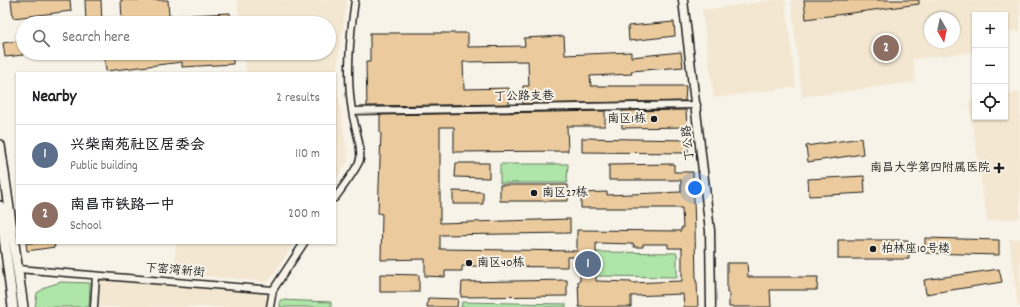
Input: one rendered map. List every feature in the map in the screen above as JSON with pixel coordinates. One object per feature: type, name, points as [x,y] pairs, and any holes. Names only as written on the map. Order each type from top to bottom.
[{"type":"main road","points":[[0,145],[23,307]]},
{"type":"main road","points":[[0,206],[13,307]]},
{"type":"street","points":[[336,197],[360,161],[359,141],[352,111],[349,84],[350,41],[355,0]]},
{"type":"street","name":"丁公路","points":[[683,0],[710,231],[711,307]]},
{"type":"street","name":"丁公路支巷","points":[[352,111],[696,105]]},
{"type":"street","points":[[270,307],[273,290],[303,244]]},
{"type":"street","name":"下窑湾新街","points":[[18,269],[273,290]]},
{"type":"street","points":[[94,307],[96,276]]},
{"type":"shaded area","points":[[237,0],[347,0],[338,59],[337,86],[348,161],[336,179],[336,72],[246,72],[245,60],[336,60],[336,16],[239,16]]},
{"type":"shaded area","points":[[774,0],[785,0],[796,87],[714,98],[702,10]]},
{"type":"shaded area","points":[[791,0],[1020,0],[1020,31],[1008,32],[1008,12],[972,12],[972,52],[913,59],[915,82],[802,97]]},
{"type":"shaded area","name":"南昌大学第四附属医院","points":[[1020,92],[1020,218],[987,221],[969,101],[972,100],[972,120],[1008,120],[1008,94]]},
{"type":"shaded area","points":[[1009,239],[1020,239],[1020,307],[1018,307]]},
{"type":"shaded area","points":[[176,244],[293,244],[268,282],[174,273]]},
{"type":"shaded area","points":[[100,279],[268,293],[266,307],[98,307]]},
{"type":"green space","points":[[500,164],[568,164],[567,183],[500,183]]},
{"type":"green space","points":[[596,252],[677,253],[677,277],[596,276]]},
{"type":"green space","points":[[61,282],[90,283],[89,307],[35,307],[37,293],[48,286]]},
{"type":"green space","points":[[280,300],[331,302],[331,307],[280,307]]},
{"type":"green space","points":[[462,302],[566,304],[566,307],[461,307]]},
{"type":"building","points":[[11,0],[70,0],[71,11],[30,16],[16,16],[16,18],[13,18]]},
{"type":"building","points":[[85,0],[101,0],[102,16],[86,16]]},
{"type":"building","points":[[121,0],[168,0],[169,16],[122,16]]},
{"type":"building","points":[[804,0],[919,0],[919,4],[806,19]]},
{"type":"building","points":[[230,13],[230,16],[169,16]]},
{"type":"building","points":[[674,22],[675,36],[629,41],[628,26]]},
{"type":"building","points":[[370,33],[468,33],[468,47],[525,46],[524,38],[564,36],[565,55],[631,52],[631,57],[681,52],[683,67],[631,71],[632,74],[590,76],[591,86],[686,86],[685,101],[523,104],[523,86],[529,86],[528,61],[463,62],[464,89],[509,88],[509,104],[367,106],[366,62],[370,62]]},
{"type":"building","points":[[16,41],[16,56],[5,57],[3,43]]},
{"type":"building","points":[[105,60],[233,60],[233,64],[182,67],[182,62],[106,71]]},
{"type":"building","name":"南区1栋","points":[[686,110],[687,127],[622,128],[622,111]]},
{"type":"building","points":[[605,111],[605,126],[567,126],[568,151],[454,152],[454,127],[440,127],[440,223],[570,219],[570,233],[440,235],[440,249],[577,251],[577,230],[681,231],[681,228],[683,228],[682,208],[581,208],[581,193],[607,192],[607,195],[681,192],[681,180],[609,180],[609,165],[674,164],[674,172],[693,172],[698,307],[684,307],[683,294],[631,296],[631,307],[579,307],[578,281],[580,281],[580,267],[578,267],[578,257],[567,257],[567,267],[462,266],[462,271],[445,271],[445,277],[425,276],[425,259],[381,260],[382,214],[378,213],[381,133],[380,115]],"holes":[[[596,243],[634,244],[634,247],[643,247],[643,244],[668,244],[668,248],[682,248],[682,281],[631,283],[596,281]]]},
{"type":"building","points":[[582,138],[688,140],[688,153],[582,152]]},
{"type":"building","points":[[861,138],[863,154],[808,162],[806,146]]},
{"type":"building","points":[[456,163],[489,163],[489,178],[455,177]]},
{"type":"building","points":[[864,176],[865,193],[809,196],[808,179]]},
{"type":"building","name":"南区27栋","points":[[500,185],[568,185],[568,201],[500,201]]},
{"type":"building","points":[[453,191],[483,192],[483,204],[453,204]]},
{"type":"building","points":[[925,238],[999,240],[999,255],[925,253]]},
{"type":"building","name":"柏林座10号楼","points":[[838,240],[908,240],[909,259],[838,259]]},
{"type":"building","points":[[26,244],[54,244],[55,247],[27,251]]},
{"type":"building","points":[[727,263],[747,263],[748,277],[818,277],[817,290],[770,290],[771,307],[729,307],[729,293],[727,293]]},
{"type":"building","points":[[999,269],[1002,282],[926,294],[924,280]]},
{"type":"building","points":[[380,274],[419,275],[419,292],[380,292]]},
{"type":"building","points":[[567,280],[567,296],[461,297],[462,282]]},
{"type":"building","points":[[428,298],[458,299],[457,307],[427,307]]},
{"type":"place","name":"南昌市铁路一中","points":[[886,48]]},
{"type":"place","name":"南区1栋","points":[[654,119]]},
{"type":"place","name":"南昌大学第四附属医院","points":[[999,168]]},
{"type":"place","name":"南区27栋","points":[[534,193]]},
{"type":"place","name":"柏林座10号楼","points":[[873,249]]},
{"type":"place","name":"南区40栋","points":[[469,263]]},
{"type":"place","name":"兴柴南苑社区居委会","points":[[588,264]]}]
